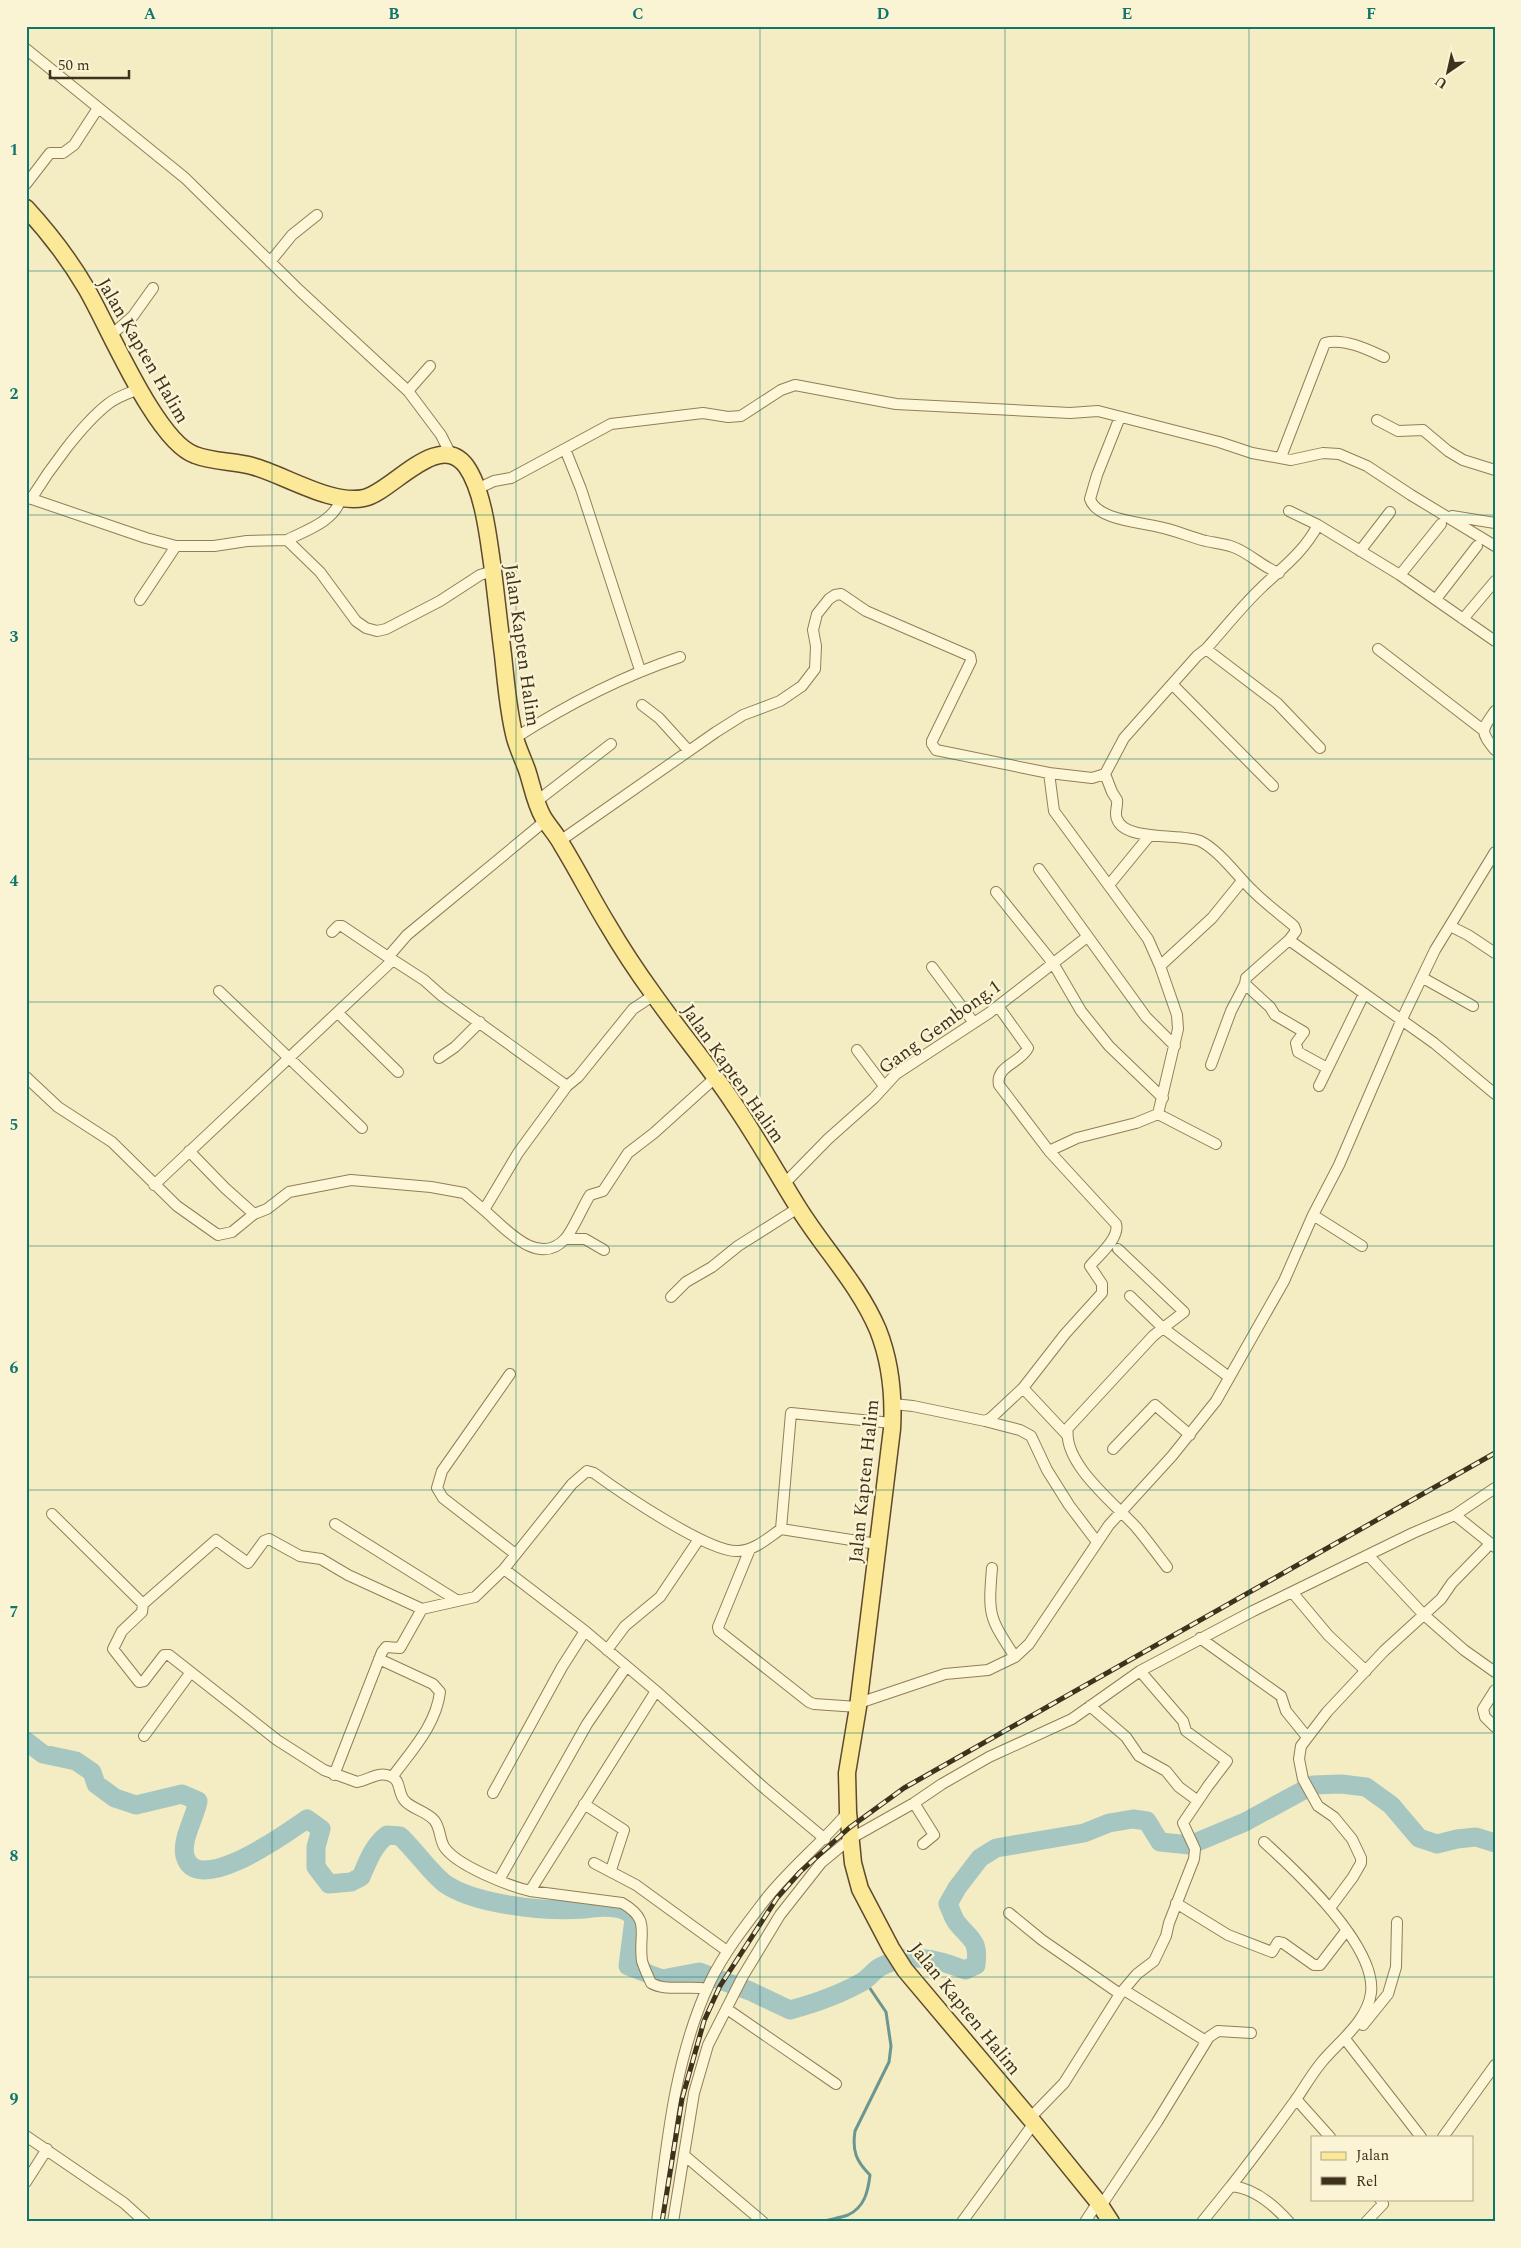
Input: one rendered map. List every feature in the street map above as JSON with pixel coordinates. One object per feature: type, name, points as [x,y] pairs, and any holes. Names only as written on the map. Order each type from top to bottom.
[{"type":"main road","name":"Jalan Kapten Halim","points":[[26,208],[50,234],[88,290],[110,336],[139,389],[172,439],[192,455],[248,464],[340,498],[355,499],[374,495],[383,490],[411,467],[422,461],[436,457],[452,457],[464,464],[477,489],[493,571],[506,688],[515,738],[545,820],[560,842],[608,926],[654,995],[716,1076],[775,1166],[798,1208],[853,1284],[877,1328],[892,1376],[892,1423],[858,1705],[847,1773],[850,1839],[853,1863],[860,1889],[891,1948],[905,1970],[1032,2120],[1100,2204],[1111,2222]]},
{"type":"street","points":[[26,49],[185,178],[270,262],[408,390],[442,435],[452,457]]},
{"type":"street","points":[[26,184],[50,153],[63,153],[74,145],[98,108]]},
{"type":"street","points":[[270,262],[292,235],[317,215]]},
{"type":"street","points":[[110,336],[133,316],[153,288]]},
{"type":"street","points":[[1281,457],[1325,343],[1332,341],[1363,347],[1384,357]]},
{"type":"street","points":[[408,390],[430,366]]},
{"type":"street","points":[[477,489],[494,481],[511,478],[611,424],[702,413],[728,417],[741,416],[781,390],[795,385],[896,404],[1070,413],[1098,411],[1219,442],[1252,453],[1291,460],[1324,453],[1338,454],[1367,466],[1444,520],[1495,546]]},
{"type":"street","points":[[139,389],[109,403],[99,412],[49,470],[29,498],[146,538],[176,546],[214,546],[247,541],[287,540],[311,529],[334,514],[338,508],[340,498]]},
{"type":"street","points":[[1120,417],[1090,498],[1094,506],[1106,514],[1124,520],[1160,527],[1205,541],[1232,546],[1266,569],[1279,573]]},
{"type":"street","points":[[1377,420],[1398,431],[1423,430],[1448,451],[1463,460],[1495,470]]},
{"type":"street","points":[[565,449],[581,489],[640,670]]},
{"type":"street","points":[[1289,511],[1318,525],[1400,575],[1494,639]]},
{"type":"street","points":[[1360,551],[1390,512]]},
{"type":"street","points":[[1444,520],[1495,523]]},
{"type":"street","points":[[1400,575],[1444,520]]},
{"type":"street","points":[[560,842],[743,715],[780,701],[802,686],[815,669],[816,646],[813,630],[817,614],[829,599],[841,594],[866,611],[970,656],[971,661],[932,741],[936,750],[1049,773],[1092,778],[1105,774],[1124,738],[1261,588],[1279,573],[1308,543],[1318,525]]},
{"type":"street","points":[[287,540],[320,572],[356,621],[366,628],[377,631],[386,630],[440,601],[480,575],[493,571]]},
{"type":"street","points":[[140,600],[176,546]]},
{"type":"street","points":[[1436,599],[1477,546]]},
{"type":"street","points":[[1463,619],[1495,581]]},
{"type":"street","points":[[1206,649],[1277,703],[1320,748]]},
{"type":"street","points":[[1378,649],[1483,730]]},
{"type":"street","points":[[515,738],[561,708],[640,670],[680,657]]},
{"type":"street","points":[[1172,684],[1273,786]]},
{"type":"street","points":[[642,706],[660,718],[689,751]]},
{"type":"street","points":[[1495,711],[1483,730],[1484,737],[1495,750]]},
{"type":"street","points":[[537,801],[610,744]]},
{"type":"street","points":[[1049,773],[1054,811],[1148,939],[1160,966],[1177,1015],[1178,1029],[1175,1046],[1158,1114]]},
{"type":"street","points":[[1105,774],[1117,800],[1117,821],[1129,830],[1150,835],[1199,841],[1209,847],[1242,880],[1294,926],[1296,930],[1289,940],[1246,978],[1245,984],[1231,1011],[1211,1065]]},
{"type":"street","points":[[154,1185],[338,1013],[391,958],[408,935],[545,820]]},
{"type":"street","points":[[1109,884],[1150,835]]},
{"type":"street","points":[[750,1549],[718,1627],[719,1631],[814,1704],[858,1705],[945,1674],[988,1670],[1015,1658],[1029,1644],[1120,1511],[1190,1435],[1216,1401],[1284,1281],[1312,1215],[1339,1165],[1390,1052],[1402,1019],[1439,943],[1495,852]]},
{"type":"street","points":[[1039,869],[1146,1017],[1175,1046]]},
{"type":"street","points":[[1160,966],[1212,918],[1242,880]]},
{"type":"street","points":[[996,892],[1053,963],[1081,1010],[1109,1046],[1163,1098]]},
{"type":"street","points":[[332,932],[338,926],[342,926],[391,958],[424,980],[442,996],[567,1086]]},
{"type":"street","points":[[1450,926],[1468,935],[1495,953]]},
{"type":"street","name":"Gang Gembong.1","points":[[784,1184],[828,1139],[874,1098],[896,1074],[998,1006],[1087,937]]},
{"type":"street","points":[[1289,940],[1402,1019],[1495,1094]]},
{"type":"street","points":[[932,967],[974,1023]]},
{"type":"street","points":[[1423,978],[1473,1006]]},
{"type":"street","points":[[1245,984],[1270,1006],[1275,1015],[1304,1032],[1296,1043],[1298,1052],[1327,1068]]},
{"type":"street","points":[[219,991],[362,1128]]},
{"type":"street","points":[[1320,1086],[1364,994]]},
{"type":"street","points":[[484,1210],[518,1153],[548,1115],[567,1086],[578,1077],[633,1009],[654,995]]},
{"type":"street","points":[[985,1421],[1024,1388],[1065,1334],[1102,1292],[1102,1284],[1090,1266],[1118,1229],[1116,1224],[1049,1151],[999,1085],[1000,1073],[1024,1054],[1028,1048],[998,1006]]},
{"type":"street","points":[[338,1013],[398,1072]]},
{"type":"street","points":[[439,1058],[455,1047],[480,1022]]},
{"type":"street","points":[[857,1050],[884,1086]]},
{"type":"street","points":[[566,1239],[590,1195],[603,1191],[628,1153],[654,1133],[716,1076]]},
{"type":"street","points":[[26,1077],[50,1102],[112,1142],[177,1206],[218,1235],[232,1232],[254,1214],[267,1209],[289,1192],[351,1180],[431,1187],[464,1193],[533,1249],[544,1251],[566,1239],[585,1239],[604,1250]]},
{"type":"street","points":[[1049,1151],[1077,1138],[1136,1123],[1158,1114],[1216,1144]]},
{"type":"street","points":[[189,1151],[254,1214]]},
{"type":"street","points":[[671,1298],[686,1282],[712,1268],[738,1246],[798,1208]]},
{"type":"street","points":[[1312,1215],[1362,1246]]},
{"type":"street","points":[[1067,1435],[1068,1428],[1153,1336],[1184,1312],[1118,1249]]},
{"type":"street","points":[[1130,1296],[1163,1328],[1229,1377]]},
{"type":"street","points":[[510,1374],[442,1471],[437,1488],[443,1498],[514,1554]]},
{"type":"street","points":[[1024,1388],[1067,1435],[1087,1475],[1137,1528],[1167,1567]]},
{"type":"street","points":[[893,1404],[913,1406],[985,1421],[1020,1430],[1031,1436],[1047,1470],[1068,1505],[1097,1542]]},
{"type":"street","points":[[1113,1449],[1155,1405],[1190,1435]]},
{"type":"street","points":[[781,1529],[791,1413],[892,1423]]},
{"type":"street","points":[[709,1985],[656,1986],[651,1983],[642,1962],[641,1922],[635,1910],[622,1902],[530,1891],[482,1872],[449,1852],[444,1846],[439,1828],[433,1818],[406,1802],[400,1796],[398,1781],[393,1776],[378,1774],[358,1782],[334,1775],[277,1740],[191,1672],[166,1655],[141,1682],[113,1651],[114,1647],[122,1631],[142,1612],[143,1604],[216,1540],[248,1563],[268,1539],[300,1556],[321,1559],[348,1575],[422,1609],[474,1597],[504,1569],[514,1554],[572,1484],[587,1471],[594,1473],[699,1539],[723,1549],[737,1552],[750,1549],[781,1529],[878,1544]]},
{"type":"street","points":[[673,2222],[694,2093],[708,2045],[743,1976],[780,1915],[820,1864],[850,1839],[990,1757],[1060,1726],[1140,1671],[1200,1638],[1292,1592],[1455,1515],[1495,1488]]},
{"type":"street","points":[[52,1514],[143,1604]]},
{"type":"street","points":[[1330,1908],[1353,1877],[1361,1863],[1361,1858],[1352,1839],[1334,1818],[1318,1806],[1303,1780],[1299,1759],[1301,1746],[1307,1736],[1366,1671],[1423,1614],[1441,1599],[1452,1583],[1492,1546],[1455,1515]]},
{"type":"street","points":[[335,1524],[458,1601]]},
{"type":"street","points":[[607,1650],[625,1626],[660,1597],[699,1539]]},
{"type":"street","points":[[1368,1556],[1423,1614],[1464,1650],[1495,1672]]},
{"type":"street","points":[[992,1568],[990,1615],[1015,1658]]},
{"type":"street","points":[[504,1569],[584,1631],[656,1691],[749,1775],[826,1839]]},
{"type":"street","points":[[1292,1592],[1328,1635],[1366,1671]]},
{"type":"street","points":[[334,1775],[379,1659],[386,1647],[400,1648],[422,1609]]},
{"type":"street","points":[[493,1792],[584,1631]]},
{"type":"street","points":[[1200,1638],[1281,1696],[1284,1708],[1307,1736]]},
{"type":"street","points":[[379,1659],[433,1684],[440,1692],[433,1720],[393,1776]]},
{"type":"street","points":[[499,1880],[586,1724],[626,1667]]},
{"type":"street","points":[[962,2222],[1032,2120],[1064,2083],[1122,1992],[1137,1974],[1154,1961],[1166,1936],[1176,1903],[1194,1859],[1195,1848],[1183,1823],[1227,1761],[1186,1731],[1183,1721],[1140,1671]]},
{"type":"street","points":[[144,1736],[191,1672]]},
{"type":"street","points":[[1495,1690],[1483,1709],[1485,1717],[1495,1728]]},
{"type":"street","points":[[530,1891],[656,1691]]},
{"type":"street","points":[[1090,1706],[1126,1737],[1139,1756],[1166,1771],[1178,1787],[1198,1801]]},
{"type":"street","points":[[914,1803],[934,1835],[924,1844]]},
{"type":"street","points":[[584,1804],[624,1830],[611,1870]]},
{"type":"street","points":[[657,2222],[677,2080],[684,2054],[709,1985],[728,1951],[765,1900],[786,1876],[826,1839],[848,1812]]},
{"type":"street","points":[[1264,1842],[1330,1908],[1364,1958],[1371,1993],[1365,2011],[1346,2041]]},
{"type":"street","points":[[594,1863],[611,1870],[636,1885],[728,1951]]},
{"type":"street","points":[[1176,1903],[1228,1935],[1272,1952],[1278,1942],[1283,1943],[1314,1965],[1320,1966],[1346,1931]]},
{"type":"street","points":[[1008,1912],[1042,1940],[1122,1992],[1206,2041]]},
{"type":"street","points":[[1202,2222],[1231,2186],[1321,2063],[1346,2041],[1388,1994],[1396,1967],[1397,1922]]},
{"type":"street","points":[[727,2008],[836,2084]]},
{"type":"street","points":[[1085,2222],[1100,2204],[1157,2122],[1206,2041],[1218,2031],[1251,2033]]},
{"type":"street","points":[[1346,2041],[1421,2136]]},
{"type":"street","points":[[1444,2136],[1495,2065]]},
{"type":"street","points":[[1296,2099],[1329,2136]]},
{"type":"street","points":[[26,2136],[124,2203],[145,2222]]},
{"type":"street","points":[[26,2182],[47,2149]]},
{"type":"street","points":[[684,2155],[763,2222]]},
{"type":"street","points":[[1231,2186],[1239,2187],[1267,2201],[1288,2222]]},
{"type":"street","points":[[1366,2222],[1383,2201]]},
{"type":"waterway","points":[[26,1741],[43,1754],[76,1761],[92,1772],[96,1784],[115,1798],[136,1805],[182,1794],[198,1801],[184,1849],[185,1856],[193,1867],[207,1870],[244,1858],[307,1819],[321,1829],[316,1847],[316,1867],[329,1884],[351,1882],[361,1877],[371,1854],[382,1839],[387,1835],[400,1836],[438,1878],[457,1891],[492,1902],[532,1908],[569,1910],[604,1907],[625,1911],[634,1919],[628,1966],[662,1979],[699,1972],[750,1991],[790,2010],[845,1991],[864,1980],[880,1967],[901,1959],[922,1958],[943,1962],[965,1970],[976,1965],[975,1945],[956,1921],[948,1904],[957,1888],[980,1858],[996,1848],[1084,1833],[1109,1823],[1133,1819],[1147,1821],[1160,1842],[1190,1845],[1245,1822],[1313,1785],[1341,1784],[1366,1787],[1391,1805],[1419,1838],[1437,1844],[1476,1837],[1495,1843]]},
{"type":"waterway","points":[[821,2222],[854,2212],[865,2198],[868,2187],[870,2175],[861,2165],[856,2155],[854,2144],[855,2131],[889,2062],[891,2046],[886,2012],[865,1981]]},
{"type":"railway","points":[[662,2222],[682,2099],[704,2021],[720,1986],[777,1898],[800,1872],[849,1828],[904,1788],[1495,1453]]}]
